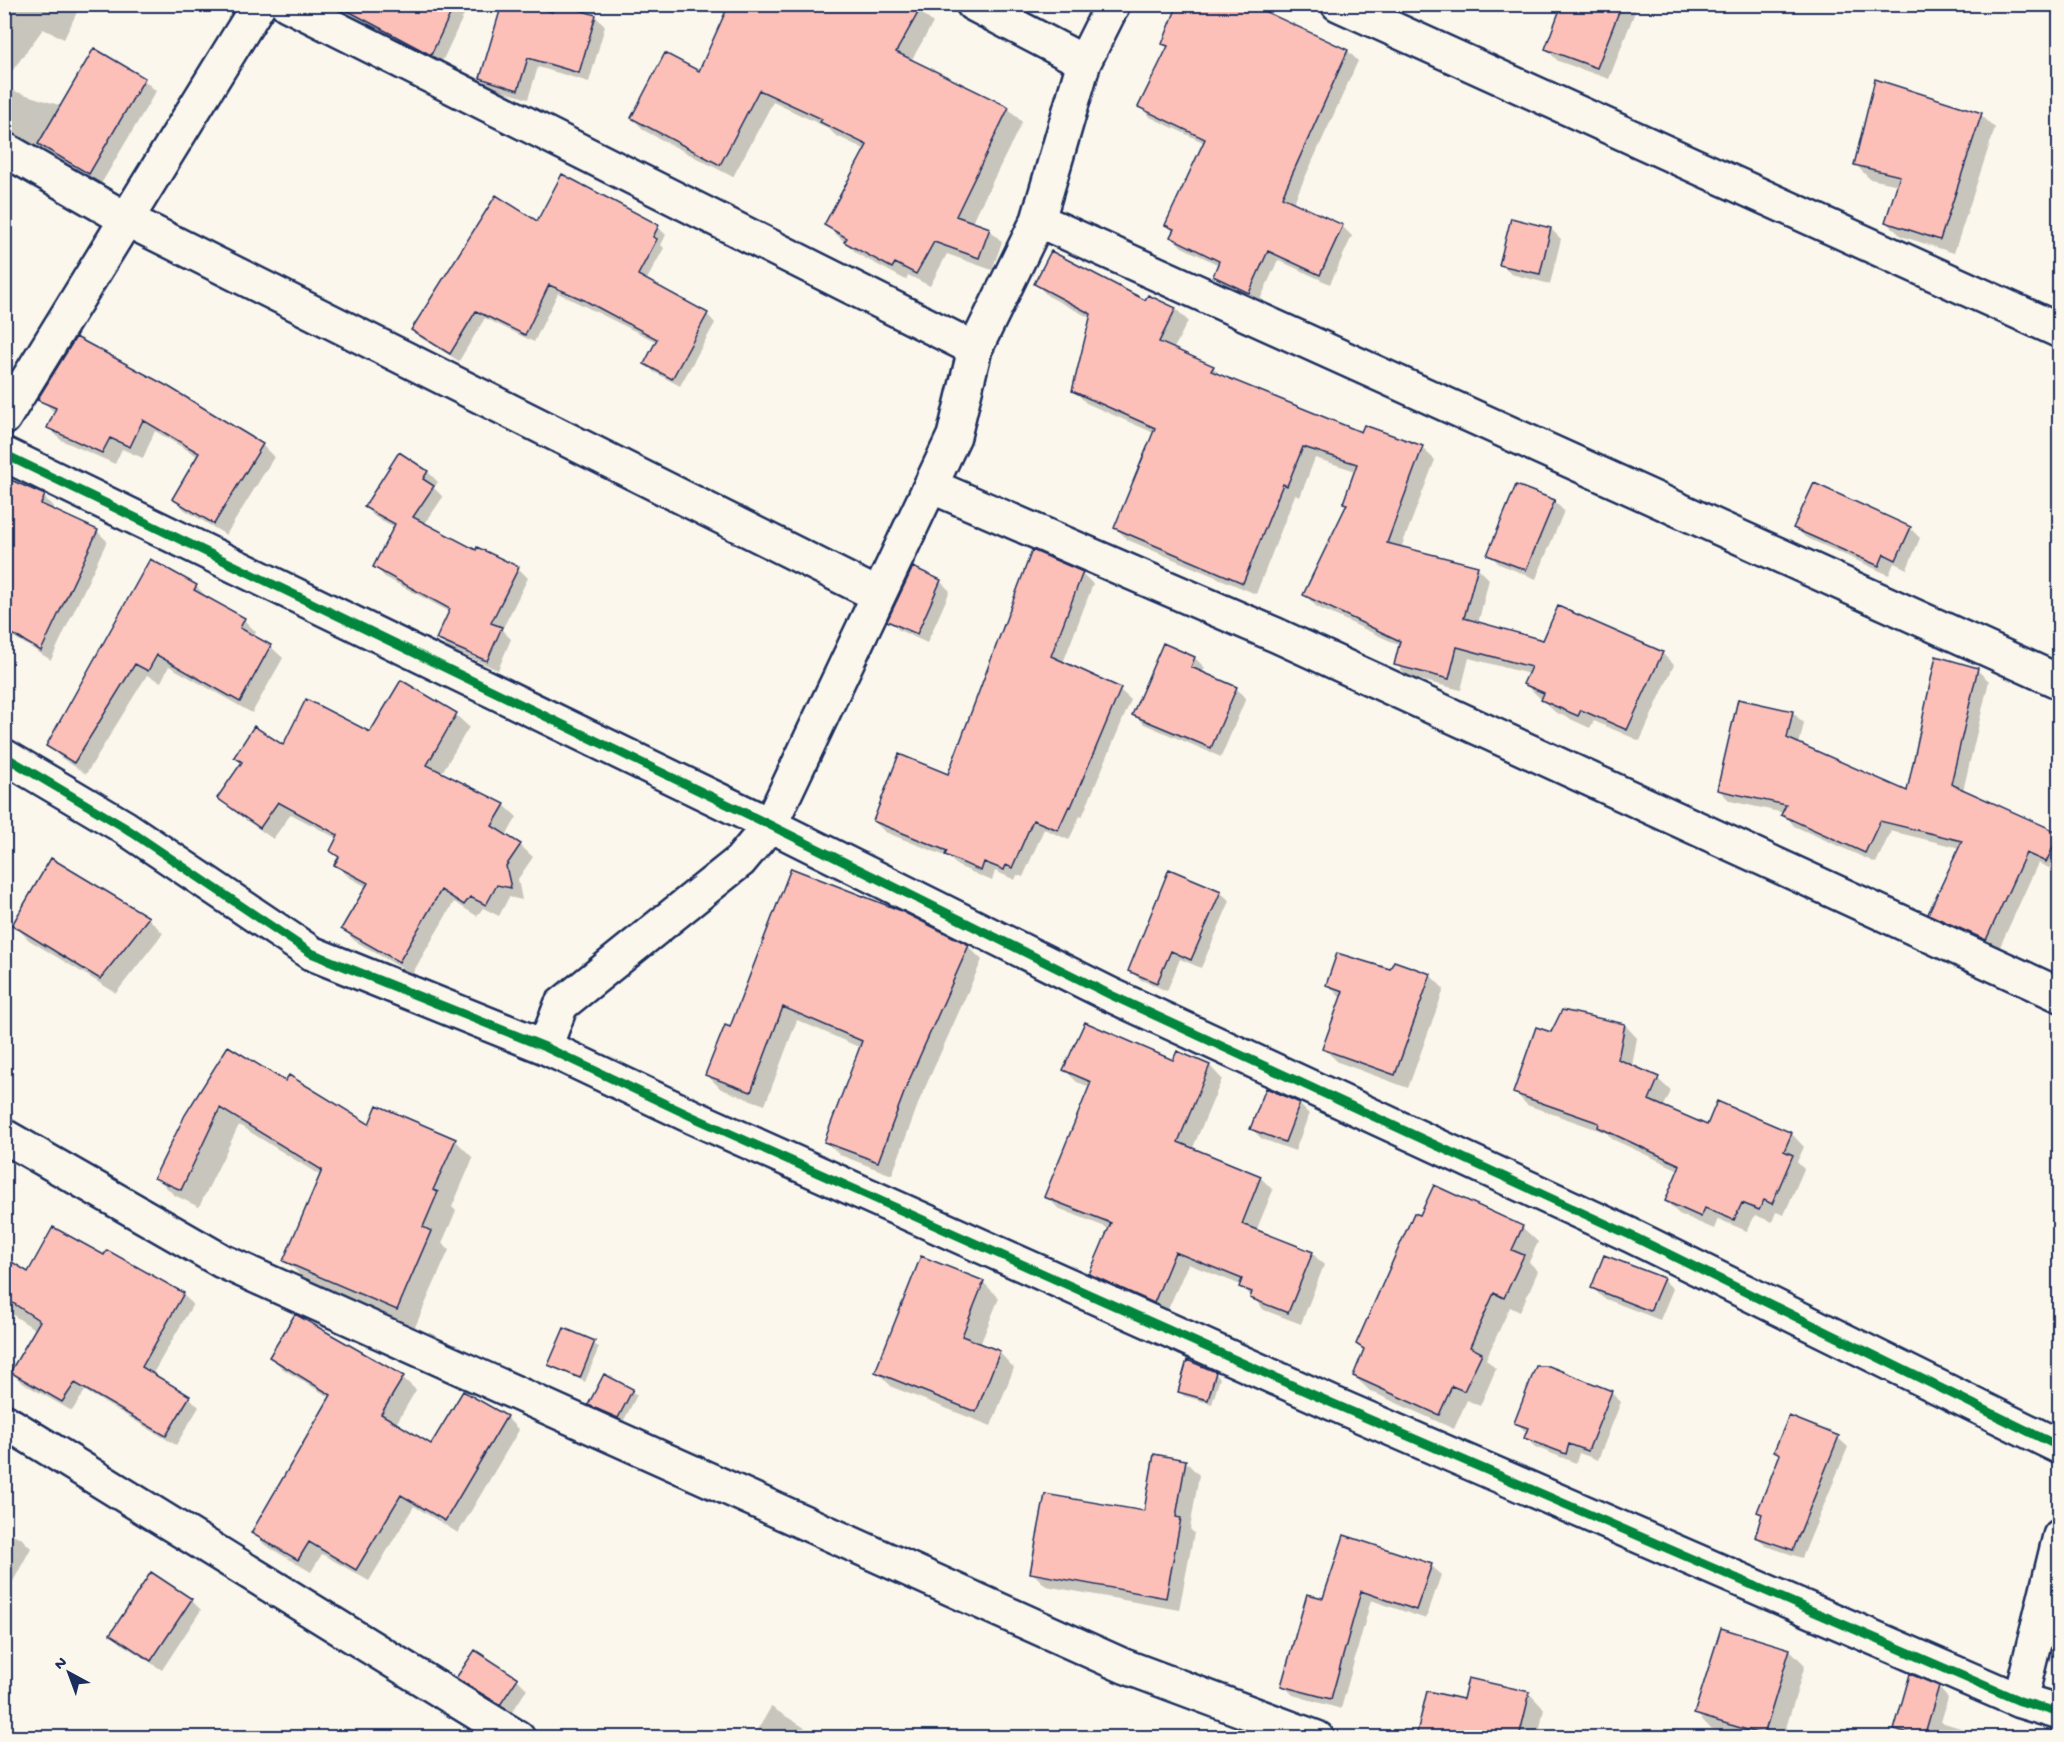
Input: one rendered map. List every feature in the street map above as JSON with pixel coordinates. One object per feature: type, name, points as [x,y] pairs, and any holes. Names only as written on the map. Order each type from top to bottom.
[{"type":"street","points":[[4,417],[259,4]]},
{"type":"street","points":[[287,4],[975,349]]},
{"type":"street","points":[[973,4],[1084,62]]},
{"type":"street","points":[[545,1047],[561,1005],[740,861],[770,825],[954,436],[975,349],[1038,220],[1084,62],[1113,4]]},
{"type":"street","points":[[1338,4],[2060,331]]},
{"type":"street","points":[[4,149],[126,219],[878,595]]},
{"type":"street","points":[[1038,220],[2060,682]]},
{"type":"street","points":[[4,454],[770,825],[1111,995],[1630,1234],[2060,1447]]},
{"type":"street","points":[[931,486],[1276,635],[2060,995]]},
{"type":"street","points":[[4,756],[124,827],[311,953],[545,1047],[703,1122],[1334,1404],[2043,1716],[2060,1536]]},
{"type":"street","points":[[4,1136],[222,1261],[1124,1666],[1317,1737]]},
{"type":"street","points":[[4,1421],[518,1737]]},
{"type":"building","points":[[335,4],[455,4],[431,55]]},
{"type":"building","points":[[502,4],[528,4],[552,12],[554,4],[560,4],[596,15],[579,73],[528,58],[518,90],[480,78]]},
{"type":"building","points":[[729,4],[923,4],[896,52],[1009,107],[956,216],[990,228],[979,258],[934,242],[916,274],[895,263],[892,268],[844,242],[847,238],[824,225],[867,145],[820,122],[822,119],[759,90],[720,165],[631,118],[665,53],[699,71]]},
{"type":"building","points":[[1178,4],[1249,4],[1348,50],[1282,197],[1343,225],[1320,275],[1268,251],[1249,293],[1213,276],[1219,261],[1170,237],[1174,229],[1165,225],[1205,139],[1138,107],[1168,46],[1162,44]]},
{"type":"building","points":[[1562,4],[1622,4],[1597,68],[1545,49]]},
{"type":"building","points":[[94,48],[145,78],[89,174],[38,144]]},
{"type":"building","points":[[1875,79],[1982,113],[1940,240],[1885,222],[1900,176],[1854,165]]},
{"type":"building","points":[[562,174],[659,225],[653,237],[657,239],[638,275],[708,313],[672,379],[644,364],[657,339],[584,300],[549,285],[525,335],[476,311],[450,354],[411,330],[496,195],[537,221]]},
{"type":"building","points":[[1511,218],[1551,228],[1540,274],[1499,265]]},
{"type":"building","points":[[1051,251],[1145,300],[1148,295],[1176,308],[1159,342],[1214,366],[1211,371],[1361,432],[1364,425],[1423,446],[1387,543],[1478,566],[1464,618],[1543,640],[1558,606],[1663,652],[1627,730],[1581,710],[1578,716],[1541,700],[1544,693],[1523,684],[1531,667],[1457,647],[1449,679],[1394,665],[1400,641],[1303,595],[1347,504],[1343,503],[1357,464],[1303,447],[1287,486],[1283,484],[1243,583],[1114,528],[1155,428],[1072,391],[1091,314],[1034,284]]},
{"type":"building","points":[[76,337],[169,387],[263,444],[214,524],[172,499],[199,453],[143,420],[130,447],[110,438],[102,453],[47,428],[56,408],[37,400]]},
{"type":"building","points":[[399,452],[428,471],[423,479],[434,486],[413,517],[476,550],[477,547],[519,567],[491,623],[502,627],[487,661],[436,639],[450,609],[373,567],[395,524],[364,507]]},
{"type":"building","points":[[4,477],[45,495],[41,504],[98,530],[41,651],[4,629]]},
{"type":"building","points":[[1814,483],[1911,527],[1896,560],[1884,554],[1879,566],[1793,528]]},
{"type":"building","points":[[1516,485],[1555,500],[1526,570],[1487,555]]},
{"type":"building","points":[[1032,550],[1083,572],[1051,656],[1121,688],[1071,807],[1069,806],[1058,830],[1033,820],[1012,868],[1006,865],[1004,870],[984,862],[981,871],[945,855],[947,851],[873,821],[899,754],[948,774]]},
{"type":"building","points":[[150,559],[197,585],[194,590],[245,618],[240,628],[271,645],[240,702],[157,655],[148,671],[135,664],[74,763],[46,746]]},
{"type":"building","points":[[913,567],[941,580],[917,634],[887,621]]},
{"type":"building","points":[[1163,643],[1195,657],[1191,667],[1237,687],[1211,748],[1132,715]]},
{"type":"building","points":[[1936,656],[1978,668],[1951,784],[2060,833],[2046,862],[2026,853],[1986,940],[1928,914],[1962,841],[1880,821],[1865,853],[1781,815],[1786,805],[1717,790],[1738,699],[1793,711],[1787,738],[1907,791]]},
{"type":"building","points":[[401,680],[457,713],[427,765],[505,804],[492,826],[521,844],[506,866],[511,888],[497,885],[486,905],[470,897],[464,905],[441,890],[399,962],[341,929],[368,883],[334,865],[339,857],[330,851],[338,835],[278,802],[260,828],[217,798],[242,762],[234,757],[254,726],[283,745],[306,699],[370,732]]},
{"type":"building","points":[[51,858],[149,917],[100,979],[12,925]]},
{"type":"building","points":[[791,868],[899,910],[969,945],[907,1085],[878,1162],[824,1142],[862,1041],[783,1007],[751,1092],[705,1075],[725,1025],[730,1027]]},
{"type":"building","points":[[1169,869],[1221,891],[1191,960],[1171,951],[1157,983],[1128,971]]},
{"type":"building","points":[[1337,953],[1390,969],[1394,961],[1431,974],[1395,1075],[1322,1049],[1343,991],[1326,985]]},
{"type":"building","points":[[1562,1010],[1625,1024],[1618,1059],[1659,1077],[1649,1100],[1707,1125],[1717,1101],[1792,1133],[1784,1151],[1793,1155],[1772,1204],[1764,1200],[1759,1210],[1742,1203],[1734,1220],[1705,1208],[1701,1217],[1665,1201],[1680,1165],[1598,1127],[1599,1123],[1513,1093],[1536,1027],[1551,1032]]},
{"type":"building","points":[[1085,1022],[1173,1060],[1177,1051],[1210,1065],[1178,1142],[1261,1176],[1242,1224],[1313,1252],[1288,1313],[1250,1298],[1252,1292],[1239,1287],[1242,1279],[1175,1252],[1154,1303],[1089,1274],[1111,1223],[1044,1197],[1091,1082],[1063,1070]]},
{"type":"building","points":[[228,1046],[285,1081],[289,1075],[369,1124],[377,1105],[456,1139],[433,1190],[438,1192],[423,1227],[431,1231],[397,1310],[283,1261],[322,1170],[220,1108],[181,1190],[154,1178],[185,1115]]},
{"type":"building","points":[[1266,1088],[1300,1103],[1285,1142],[1250,1129]]},
{"type":"building","points":[[1434,1185],[1523,1226],[1512,1250],[1524,1255],[1504,1298],[1494,1293],[1470,1347],[1482,1353],[1464,1391],[1452,1386],[1439,1415],[1353,1376],[1364,1349],[1356,1344],[1414,1213],[1420,1215]]},
{"type":"building","points":[[53,1227],[104,1255],[107,1250],[184,1293],[142,1367],[190,1396],[166,1436],[75,1383],[62,1402],[10,1372],[40,1321],[4,1297],[4,1257],[28,1272]]},
{"type":"building","points":[[1604,1255],[1664,1278],[1650,1311],[1591,1288]]},
{"type":"building","points":[[921,1256],[984,1281],[962,1336],[1000,1351],[976,1412],[875,1372]]},
{"type":"building","points":[[295,1314],[404,1376],[381,1414],[431,1444],[463,1391],[507,1416],[445,1521],[401,1495],[356,1570],[309,1542],[298,1560],[251,1533],[331,1395],[269,1357]]},
{"type":"building","points":[[564,1328],[595,1341],[580,1378],[548,1365]]},
{"type":"building","points":[[1187,1360],[1216,1372],[1208,1400],[1178,1392]]},
{"type":"building","points":[[1536,1366],[1549,1366],[1612,1391],[1588,1451],[1569,1444],[1566,1454],[1524,1438],[1528,1428],[1514,1423]]},
{"type":"building","points":[[604,1374],[633,1389],[618,1418],[588,1405]]},
{"type":"building","points":[[1789,1416],[1839,1436],[1793,1550],[1755,1537],[1762,1514],[1757,1512],[1780,1454],[1774,1451]]},
{"type":"building","points":[[1154,1454],[1186,1460],[1176,1517],[1181,1518],[1166,1598],[1030,1573],[1045,1494],[1144,1511]]},
{"type":"building","points":[[1344,1535],[1432,1564],[1416,1610],[1361,1591],[1331,1699],[1281,1686],[1307,1594],[1323,1598]]},
{"type":"building","points":[[151,1572],[192,1599],[151,1661],[110,1634]]},
{"type":"building","points":[[1721,1628],[1790,1649],[1764,1735],[1694,1714]]},
{"type":"building","points":[[475,1650],[518,1678],[500,1705],[456,1678]]},
{"type":"building","points":[[1910,1674],[1939,1686],[1924,1737],[1894,1730]]},
{"type":"building","points":[[1468,1678],[1530,1692],[1519,1737],[1416,1737],[1427,1691],[1463,1699]]},
{"type":"cycle path","points":[[4,454],[770,825],[1111,995],[1630,1235],[2060,1447]]},
{"type":"cycle path","points":[[4,756],[124,827],[311,953],[545,1047],[693,1117],[1334,1404],[2020,1701],[2060,1713]]}]
